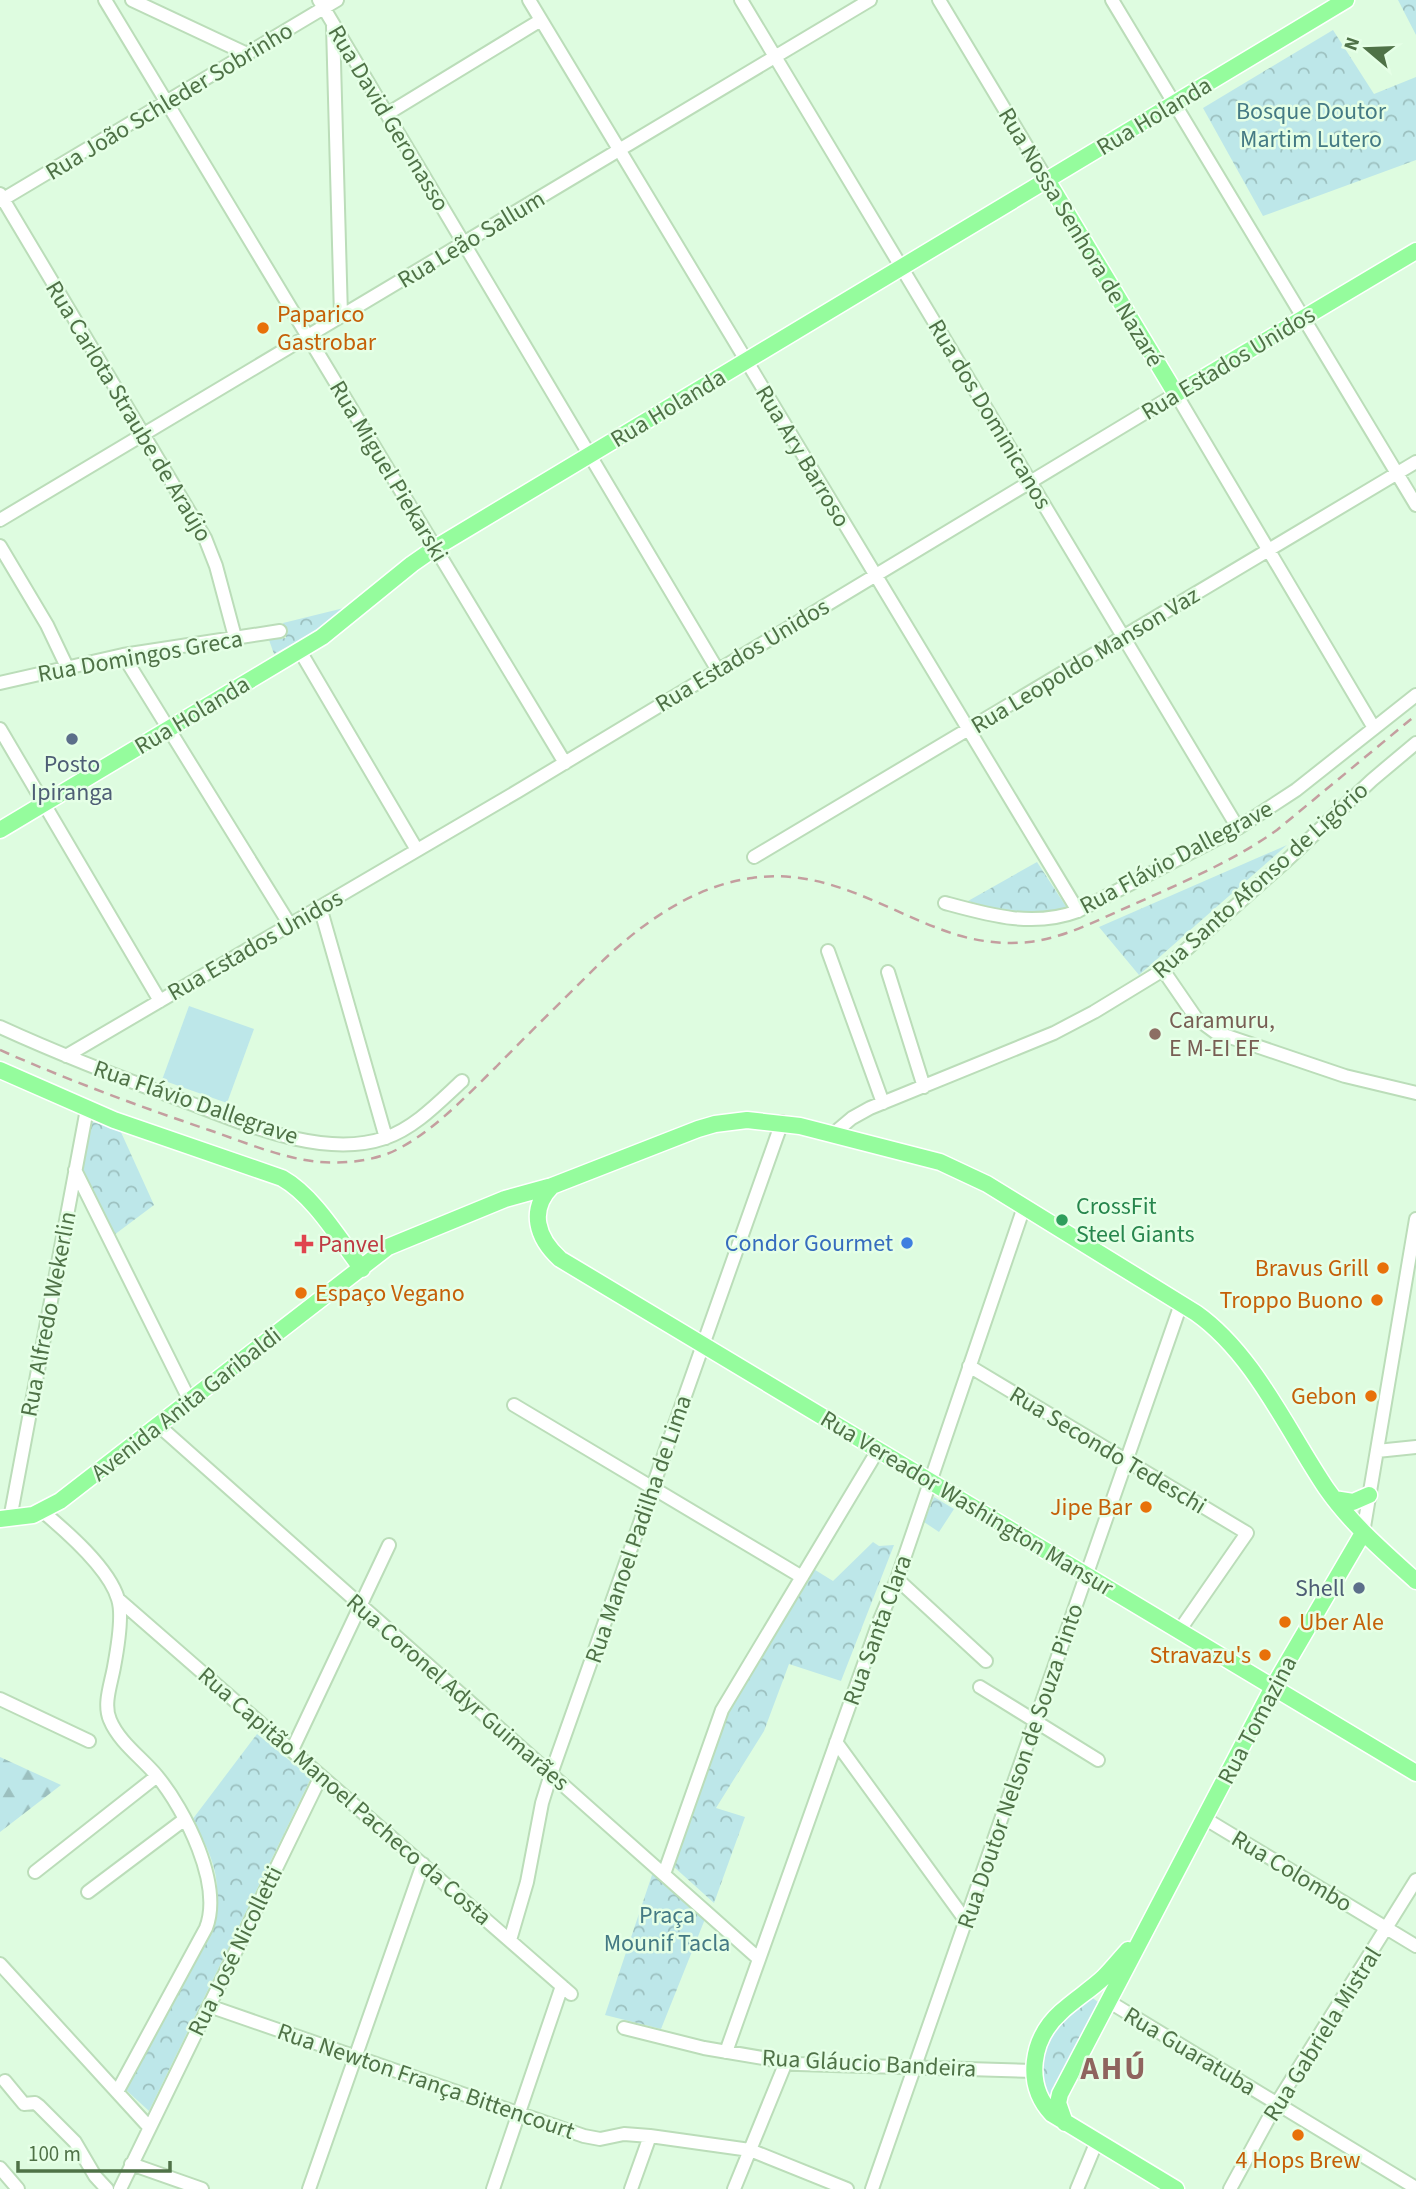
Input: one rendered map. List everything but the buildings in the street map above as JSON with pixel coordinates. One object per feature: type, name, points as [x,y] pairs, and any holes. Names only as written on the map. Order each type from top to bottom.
[{"type":"main road","name":"Rua Holanda","points":[[0,830],[300,651],[336,627],[435,548],[1346,0]]},
{"type":"main road","name":"Rua Nossa Senhora de Nazaré","points":[[1047,180],[1176,394]]},
{"type":"main road","name":"Rua Estados Unidos","points":[[1176,394],[1416,251]]},
{"type":"main road","name":"Rua Flávio Dallegrave","points":[[0,1070],[146,1132],[292,1183],[306,1196],[362,1269]]},
{"type":"main road","name":"Avenida Anita Garibaldi","points":[[2,1519],[42,1511],[70,1493],[388,1247],[505,1199],[552,1186],[715,1124],[747,1120],[782,1122],[952,1166],[1024,1207],[1210,1323],[1233,1346],[1334,1499],[1363,1533],[1416,1581]]},
{"type":"main road","points":[[537,1217],[540,1199],[552,1186]]},
{"type":"main road","name":"Avenida Anita Garibaldi","points":[[362,1269],[514,1207],[524,1207],[537,1217]]},
{"type":"main road","name":"Rua Vereador Washington Mansur","points":[[537,1217],[546,1243],[560,1259],[1416,1773]]},
{"type":"main road","points":[[1334,1499],[1353,1502],[1369,1495]]},
{"type":"main road","name":"Rua Tomazina","points":[[1065,2123],[1058,2103],[1060,2094],[1273,1687],[1363,1533]]},
{"type":"main road","name":"Rua Tomazina","points":[[1033,2071],[1044,2032],[1060,2012],[1085,1993],[1130,1947],[1156,1910]]},
{"type":"main road","points":[[1085,1993],[1108,2001]]},
{"type":"main road","points":[[1033,2071],[1044,2105],[1065,2123],[1169,2187]]},
{"type":"street","name":"Rua Miguel Piekarski","points":[[104,0],[565,762]]},
{"type":"street","points":[[132,0],[247,54]]},
{"type":"street","name":"Rua João Schleder Sobrinho","points":[[1,198],[247,54],[322,4],[337,0]]},
{"type":"street","name":"Rua Ary Barroso","points":[[529,0],[1078,911]]},
{"type":"street","name":"Rua dos Dominicanos","points":[[741,0],[1238,828]]},
{"type":"street","name":"Rua Leão Sallum","points":[[0,520],[870,0]]},
{"type":"street","name":"Rua Nossa Senhora de Nazaré","points":[[939,0],[1047,180]]},
{"type":"street","points":[[1112,0],[1416,505]]},
{"type":"street","name":"Rua David Geronasso","points":[[322,4],[717,669]]},
{"type":"street","points":[[387,114],[541,20]]},
{"type":"street","points":[[333,24],[341,316]]},
{"type":"street","name":"Rua Carlota Straube de Araújo","points":[[1,198],[212,552],[235,637]]},
{"type":"street","name":"Rua Nossa Senhora de Nazaré","points":[[1176,394],[1374,727]]},
{"type":"street","name":"Rua Estados Unidos","points":[[66,1056],[565,762],[1176,394]]},
{"type":"street","name":"Rua Leopoldo Manson Vaz","points":[[754,858],[1416,462]]},
{"type":"street","points":[[0,546],[47,625],[67,667]]},
{"type":"street","name":"Rua Domingos Greca","points":[[0,683],[123,655],[280,631]]},
{"type":"street","points":[[300,651],[417,850]]},
{"type":"street","points":[[123,655],[290,925]]},
{"type":"street","name":"Rua Flávio Dallegrave","points":[[945,903],[1010,919],[1049,919],[1078,911],[1238,828],[1296,790],[1416,695]]},
{"type":"street","points":[[0,729],[160,1001]]},
{"type":"street","name":"Rua Santo Afonso de Ligório","points":[[833,1134],[861,1113],[1054,1033],[1163,970],[1416,743]]},
{"type":"street","points":[[320,907],[386,1138]]},
{"type":"street","points":[[828,951],[883,1103]]},
{"type":"street","points":[[1163,970],[1196,1018],[1215,1032],[1345,1076],[1416,1093]]},
{"type":"street","points":[[888,972],[924,1087]]},
{"type":"street","name":"Rua Flávio Dallegrave","points":[[0,1027],[66,1056],[234,1119],[288,1137],[336,1144],[355,1144],[386,1138],[417,1120],[463,1081]]},
{"type":"street","name":"Rua Alfredo Wekerlin","points":[[2,1519],[87,1109]]},
{"type":"street","name":"Rua Manoel Padilha de Lima","points":[[510,1940],[527,1882],[542,1803],[551,1774],[782,1122]]},
{"type":"street","points":[[75,1170],[190,1401]]},
{"type":"street","name":"Rua Santa Clara","points":[[726,2052],[882,1614],[897,1579],[1024,1207]]},
{"type":"street","points":[[1363,1533],[1415,1225]]},
{"type":"street","name":"Rua Doutor Nelson de Souza Pinto","points":[[872,2189],[1181,1304]]},
{"type":"street","name":"Rua Secondo Tedeschi","points":[[969,1366],[1247,1533],[1179,1631]]},
{"type":"street","points":[[514,1405],[802,1577]]},
{"type":"street","name":"Rua Coronel Adyr Guimarães","points":[[158,1425],[759,1959]]},
{"type":"street","points":[[1377,1451],[1416,1447]]},
{"type":"street","points":[[664,1874],[722,1710],[878,1450]]},
{"type":"street","name":"Rua Capitão Manoel Pacheco da Costa","points":[[42,1511],[90,1556],[118,1599],[567,1990],[519,2114]]},
{"type":"street","points":[[292,1750],[389,1545]]},
{"type":"street","points":[[897,1579],[986,1661]]},
{"type":"street","points":[[117,2092],[209,1919],[210,1893],[198,1848],[185,1819],[157,1776],[116,1731],[108,1715],[107,1703],[118,1639],[118,1599]]},
{"type":"street","points":[[980,1687],[1098,1760]]},
{"type":"street","points":[[0,1699],[89,1741]]},
{"type":"street","points":[[836,1742],[966,1921]]},
{"type":"street","points":[[35,1872],[157,1776]]},
{"type":"street","name":"Rua José Nicolletti","points":[[120,2189],[321,1776]]},
{"type":"street","name":"Rua Colombo","points":[[1204,1818],[1416,1946]]},
{"type":"street","points":[[89,1892],[185,1819]]},
{"type":"street","points":[[309,2189],[423,1864]]},
{"type":"street","name":"Rua Gabriela Mistral","points":[[1230,2189],[1277,2103],[1416,1880]]},
{"type":"street","points":[[0,1964],[149,2127]]},
{"type":"street","name":"Rua Guaratuba","points":[[1108,2001],[1416,2188]]},
{"type":"street","name":"Rua Newton França Bittencourt","points":[[209,2006],[592,2138],[624,2134],[750,2150],[848,2189]]},
{"type":"street","name":"Rua Gláucio Bandeira","points":[[624,2028],[726,2052],[786,2062],[1033,2071]]},
{"type":"street","points":[[734,2189],[786,2062]]},
{"type":"street","points":[[5,2081],[24,2104],[35,2103],[75,2142],[95,2176],[107,2189]]},
{"type":"street","points":[[493,2189],[519,2114]]},
{"type":"street","points":[[631,2189],[650,2136]]},
{"type":"street","points":[[1077,2189],[1097,2141]]},
{"type":"street","points":[[131,2164],[202,2189]]},
{"type":"street","points":[[0,2168],[18,2189]]},
{"type":"green space","name":"Bosque Doutor Martim Lutero","points":[[1398,0],[1416,0],[1416,35]]},
{"type":"green space","name":"Bosque Doutor Martim Lutero","points":[[1333,30],[1374,94],[1416,77],[1416,160],[1263,216],[1203,108]]},
{"type":"green space","points":[[348,607],[319,629],[274,654],[269,640],[286,638],[283,623]]},
{"type":"green space","points":[[1287,845],[1139,975],[1099,927]]},
{"type":"green space","points":[[1037,862],[1067,908],[1017,912],[968,901]]},
{"type":"green space","points":[[189,1006],[254,1029],[227,1103],[162,1080]]},
{"type":"green space","points":[[89,1121],[120,1130],[154,1205],[114,1235],[80,1164]]},
{"type":"green space","points":[[934,1497],[954,1509],[939,1532],[924,1522]]},
{"type":"green space","points":[[873,1542],[879,1546],[894,1545],[841,1681],[789,1664],[764,1731],[716,1808],[745,1817],[714,1903],[673,1866],[727,1713],[812,1568],[833,1581]]},
{"type":"green space","points":[[257,1734],[311,1778],[149,2111],[125,2089],[206,1942],[216,1909],[213,1865],[192,1820]]},
{"type":"green space","points":[[0,1757],[61,1785],[0,1832]]},
{"type":"green space","name":"Praça Mounif Tacla","points":[[653,1872],[705,1919],[661,2029],[605,2015]]},
{"type":"green space","points":[[1090,1996],[1098,2002],[1048,2099],[1038,2065],[1049,2034]]},
{"type":"railway","points":[[0,1050],[130,1102],[277,1153],[319,1162],[338,1163],[369,1159],[396,1150],[436,1123],[623,942],[663,913],[705,891],[752,878],[779,876],[805,879],[854,893],[960,936],[999,943],[1042,940],[1068,933],[1187,880],[1242,852],[1277,830],[1416,715]]},
{"type":"place","name":"Paparico Gastrobar","points":[[263,328]]},
{"type":"place","name":"Posto Ipiranga","points":[[72,739]]},
{"type":"place","name":"Caramuru, E M-EI EF","points":[[1155,1034]]},
{"type":"place","name":"CrossFit Steel Giants","points":[[1062,1220]]},
{"type":"place","name":"Condor Gourmet","points":[[907,1243]]},
{"type":"place","name":"Panvel","points":[[304,1244]]},
{"type":"place","name":"Bravus Grill","points":[[1383,1268]]},
{"type":"place","name":"Espaço Vegano","points":[[301,1293]]},
{"type":"place","name":"Troppo Buono","points":[[1377,1300]]},
{"type":"place","name":"Gebon","points":[[1371,1396]]},
{"type":"place","name":"Jipe Bar","points":[[1146,1507]]},
{"type":"place","name":"Shell","points":[[1359,1588]]},
{"type":"place","name":"Uber Ale","points":[[1285,1622]]},
{"type":"place","name":"Stravazu's","points":[[1265,1655]]},
{"type":"place","name":"4 Hops Brew","points":[[1298,2135]]},
{"type":"district","name":"AHÚ","points":[[1114,2068]]}]
